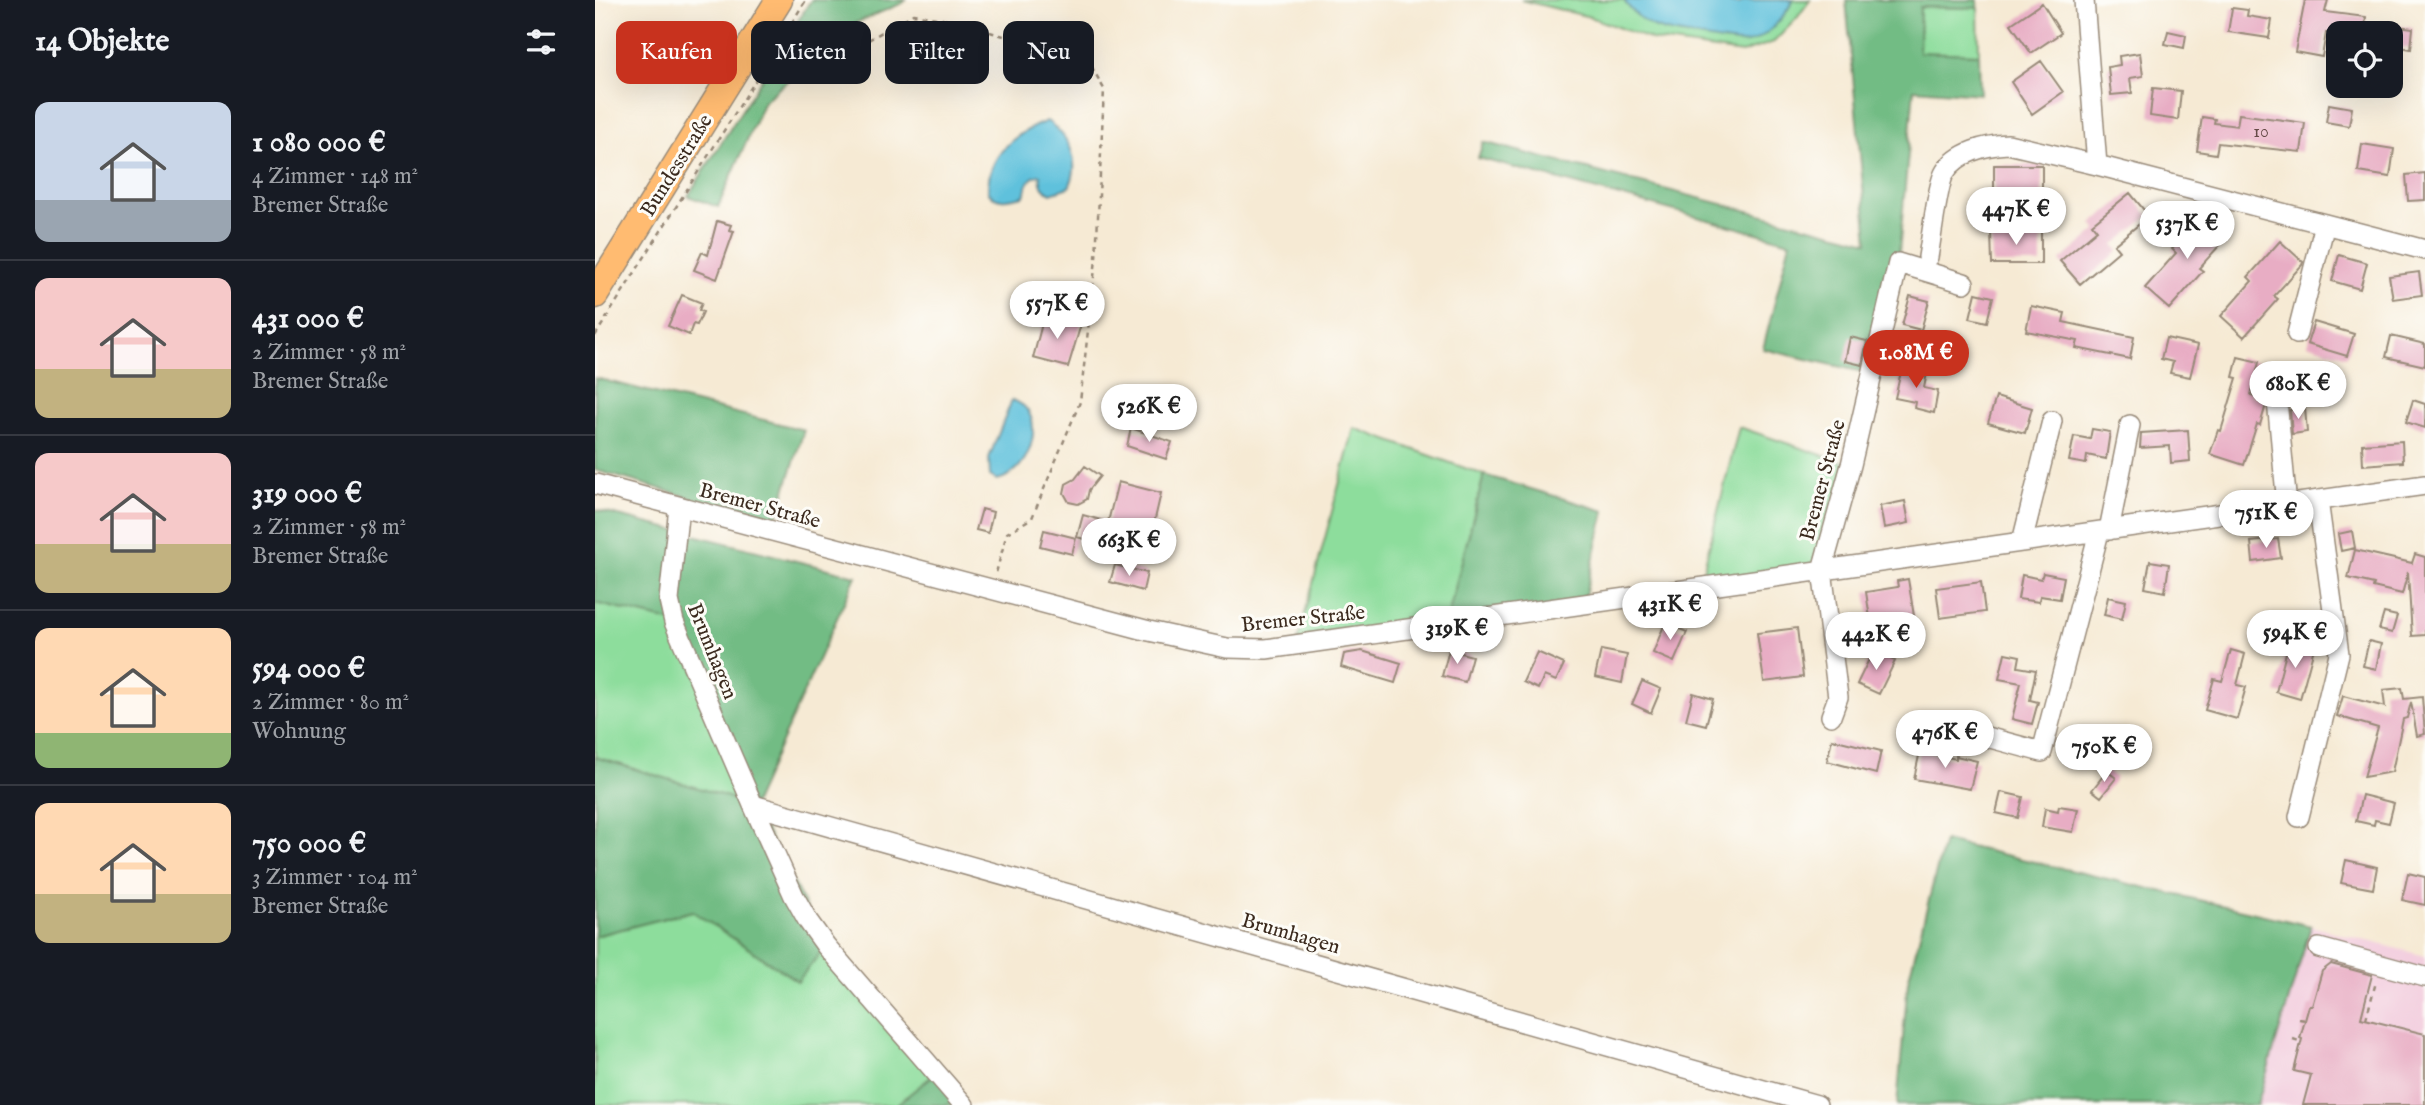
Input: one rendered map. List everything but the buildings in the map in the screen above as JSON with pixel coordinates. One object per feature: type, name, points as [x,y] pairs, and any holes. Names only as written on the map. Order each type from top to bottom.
[{"type":"main road","name":"Bundesstraße","points":[[595,295],[779,0]]},
{"type":"street","points":[[2084,0],[2097,165]]},
{"type":"street","points":[[1928,257],[1943,173],[1954,162],[1973,151],[2008,144],[2425,250]]},
{"type":"street","points":[[2297,334],[2325,224]]},
{"type":"street","name":"Bremer Straße","points":[[1831,716],[1838,697],[1822,570],[1851,465],[1898,263],[1964,283]]},
{"type":"street","points":[[2276,390],[2287,505]]},
{"type":"street","points":[[2022,542],[2052,421]]},
{"type":"street","points":[[1968,732],[2042,752],[2104,531],[2130,425]]},
{"type":"street","name":"Bremer Straße","points":[[595,484],[991,590],[1194,641],[1227,648],[1266,649],[2425,485]]},
{"type":"street","points":[[2299,817],[2339,654],[2318,500]]},
{"type":"street","name":"Brumhagen","points":[[679,507],[669,600],[674,622],[794,897],[827,946],[964,1105]]},
{"type":"street","name":"Brumhagen","points":[[753,805],[1818,1105]]},
{"type":"street","points":[[2319,948],[2425,977]]},
{"type":"path","points":[[595,336],[806,0]]},
{"type":"path","points":[[871,38],[913,14],[948,20],[1088,60],[1104,89],[1096,259],[1080,402],[1032,518],[1007,533],[991,590]]},
{"type":"path","points":[[2366,1019],[2381,965]]},
{"type":"path","points":[[2299,1019],[2305,1020]]},
{"type":"path","points":[[2293,1040],[2302,1042]]},
{"type":"shaded area","points":[[2311,926],[2425,956],[2425,1105],[2257,1105]]},
{"type":"green space","points":[[811,0],[906,0],[860,21],[798,21]]},
{"type":"green space","points":[[1521,0],[1624,0],[1627,5],[1791,4],[1793,0],[1810,0],[1774,42],[1742,53],[1652,40],[1590,17]]},
{"type":"green space","points":[[1846,0],[1978,0],[1978,8],[1920,7],[1919,52],[1979,54],[1980,94],[1914,89],[1898,263],[1872,374],[1763,349],[1790,242],[1478,158],[1483,142],[1868,242]]},
{"type":"green space","points":[[1920,7],[1978,8],[1979,54],[1919,53]]},
{"type":"green space","points":[[758,84],[784,84],[764,101],[718,207],[688,196]]},
{"type":"green space","points":[[595,378],[804,430],[775,522],[595,470]]},
{"type":"green space","points":[[1739,427],[1851,465],[1822,570],[1699,587]]},
{"type":"green space","points":[[1354,428],[1484,475],[1446,624],[1297,644]]},
{"type":"green space","points":[[1484,475],[1605,511],[1583,604],[1446,624]]},
{"type":"green space","points":[[595,510],[856,576],[753,805],[826,946],[798,981],[692,911],[595,936],[595,757],[751,804],[674,622],[595,603]]},
{"type":"green space","points":[[595,603],[674,622],[753,805],[595,757]]},
{"type":"green space","points":[[1944,841],[2311,926],[2257,1105],[1897,1105],[1908,981]]},
{"type":"green space","points":[[692,911],[797,981],[826,946],[964,1105],[595,1105],[595,936]]},
{"type":"green space","points":[[936,1073],[964,1105],[896,1105]]},
{"type":"water","points":[[1624,0],[1715,0],[1739,4],[1744,0],[1793,0],[1768,32],[1754,41],[1741,43],[1656,28],[1638,16]]},
{"type":"water","points":[[1047,121],[1062,134],[1074,159],[1073,177],[1069,187],[1051,193],[1042,186],[1041,175],[1037,175],[1031,179],[1024,196],[996,198],[988,192],[992,167],[998,156],[1014,139]]},
{"type":"water","points":[[1012,400],[1023,406],[1030,416],[1032,441],[1020,466],[997,480],[990,476],[989,458]]}]
